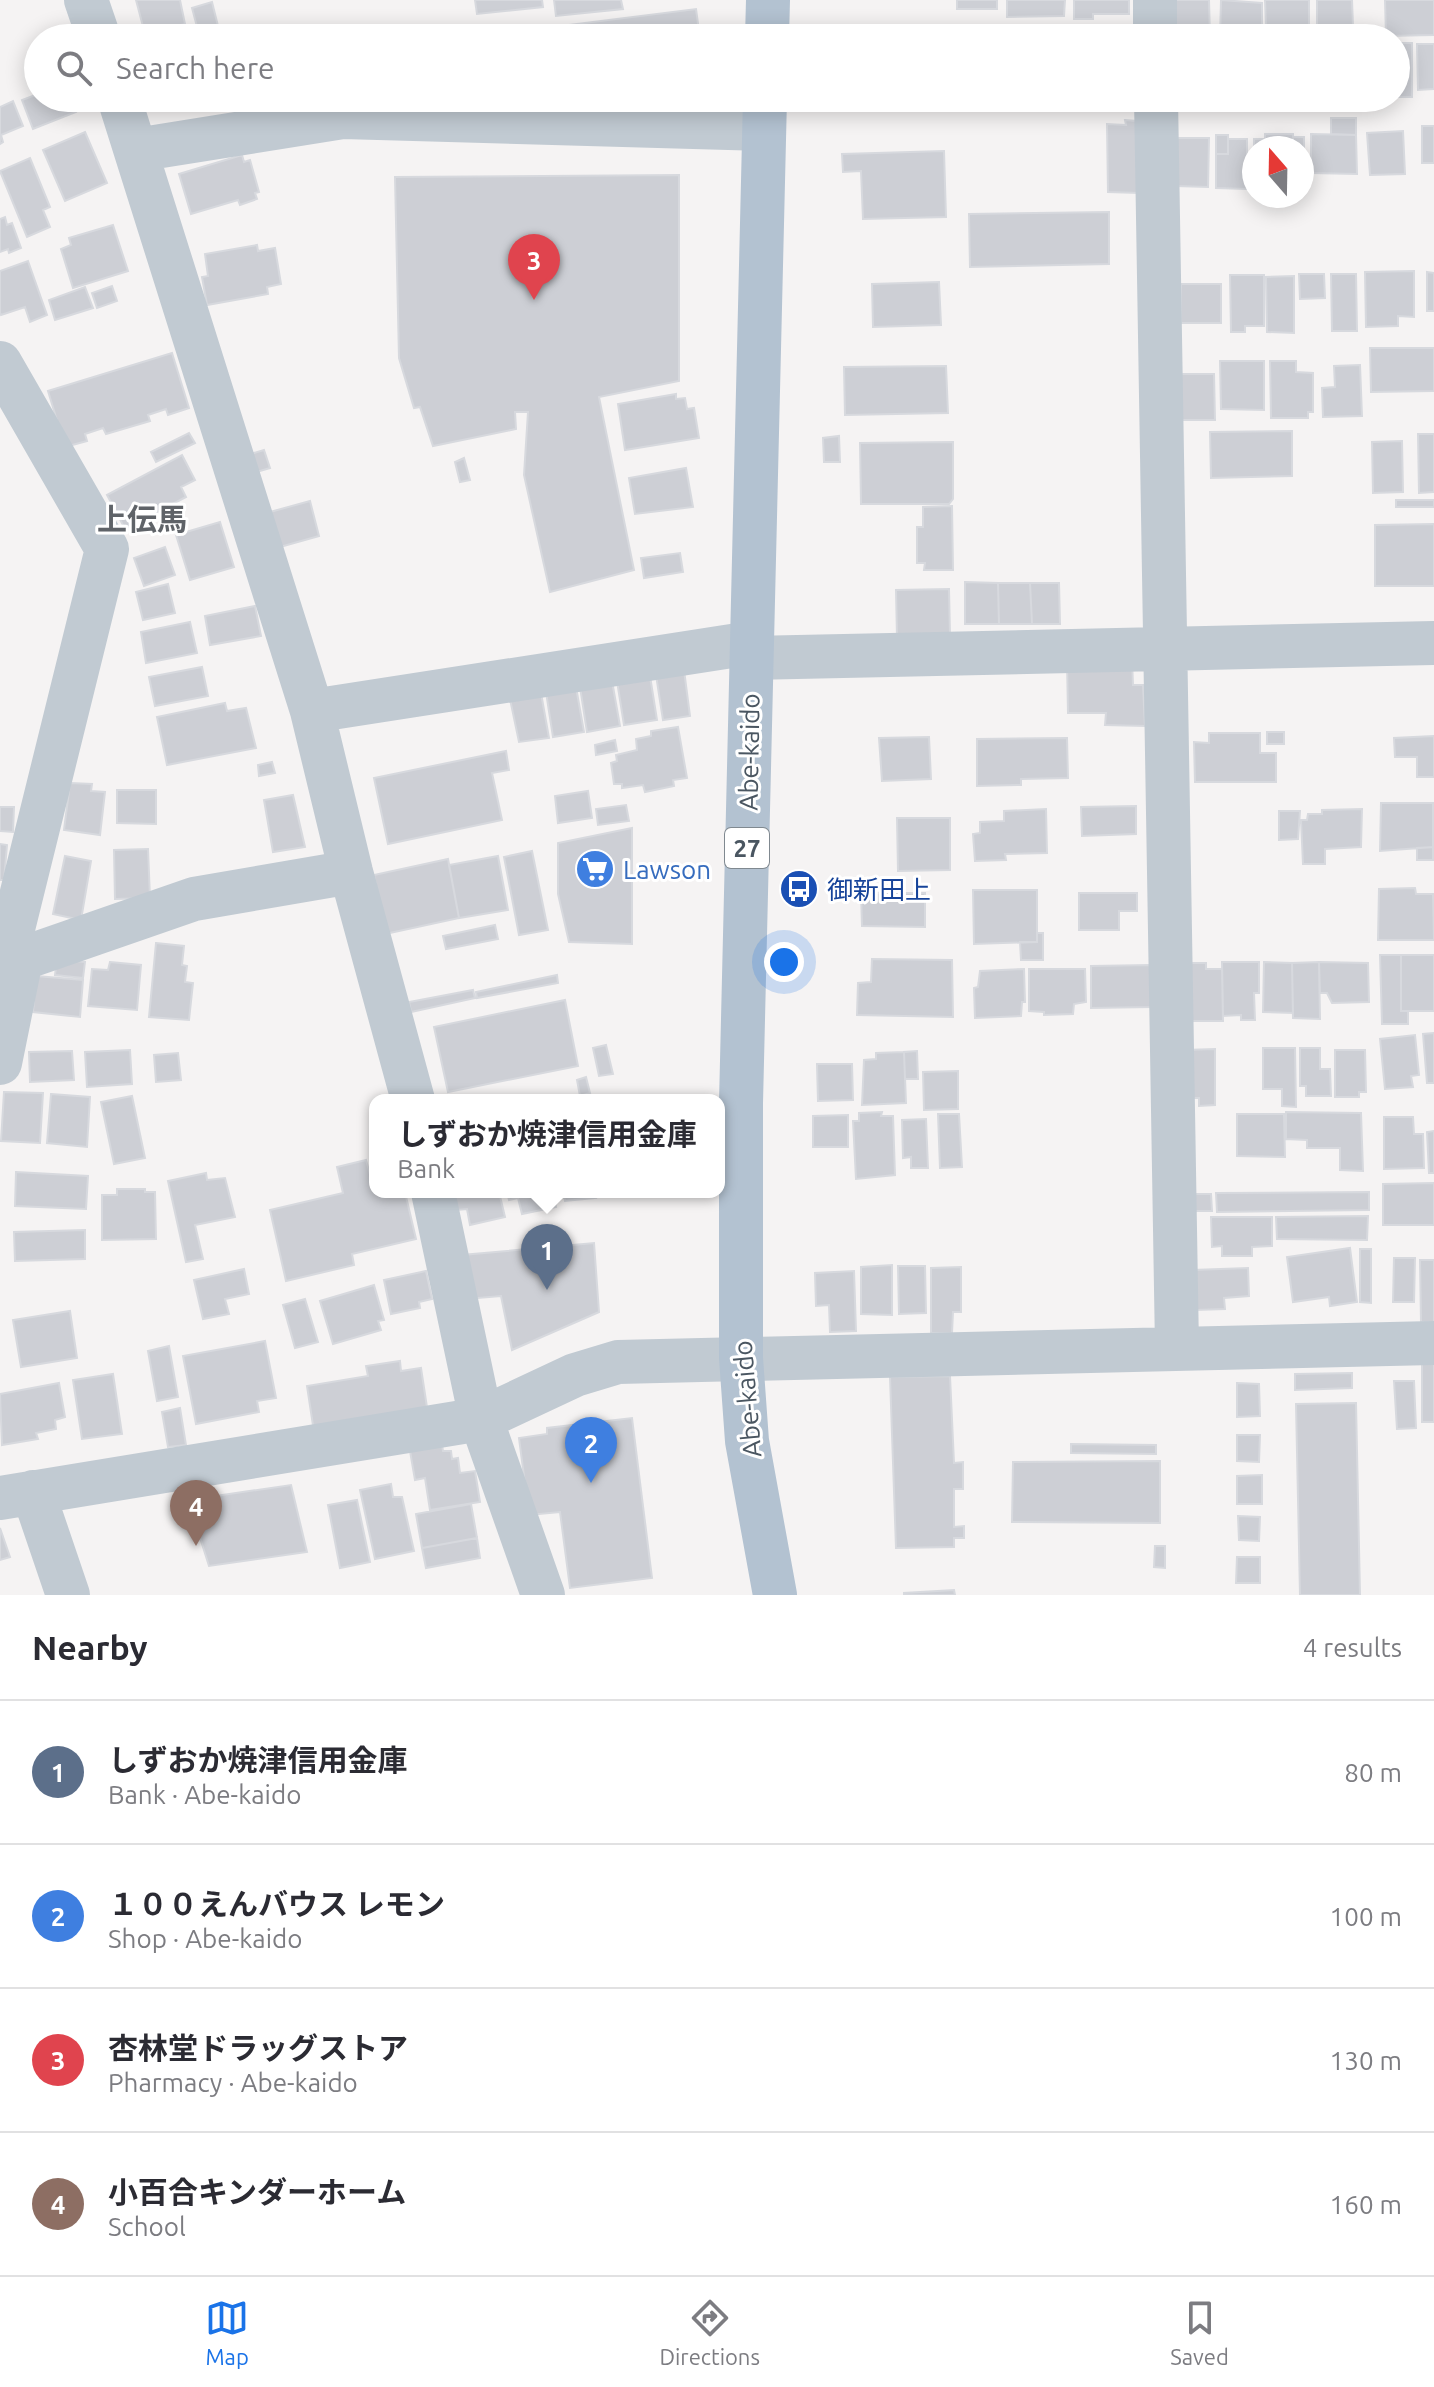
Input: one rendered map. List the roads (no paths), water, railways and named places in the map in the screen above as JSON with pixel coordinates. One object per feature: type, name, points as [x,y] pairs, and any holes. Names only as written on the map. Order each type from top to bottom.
[{"type":"main road","points":[[767,24],[768,0]]},
{"type":"main road","name":"Abe-kaido","points":[[765,113],[741,1103],[741,1358],[747,1441],[775,1595]]},
{"type":"street","points":[[86,0],[94,24]]},
{"type":"street","points":[[1155,0],[1155,24]]},
{"type":"street","points":[[124,112],[312,711],[351,872],[411,1094]]},
{"type":"street","points":[[1156,112],[1177,1348]]},
{"type":"street","points":[[136,150],[343,117],[765,113]]},
{"type":"street","points":[[0,363],[107,549],[9,960],[0,1063]]},
{"type":"street","points":[[312,711],[751,651],[1165,649],[1434,643]]},
{"type":"street","points":[[9,960],[194,899],[351,872]]},
{"type":"street","points":[[434,1198],[481,1419],[543,1595]]},
{"type":"street","points":[[68,1595],[17,1495],[481,1419],[510,1409],[575,1375],[618,1362],[1434,1343]]},
{"type":"place","name":"杏林堂ドラッグストア","points":[[534,300]]},
{"type":"place","name":"Lawson","points":[[595,869]]},
{"type":"place","name":"御新田上","points":[[799,889]]},
{"type":"place","name":"しずおか焼津信用金庫","points":[[547,1290]]},
{"type":"place","name":"１００えんバウス レモン","points":[[591,1483]]},
{"type":"place","name":"小百合キンダーホーム","points":[[196,1546]]},
{"type":"district","name":"上伝馬","points":[[142,519]]}]
